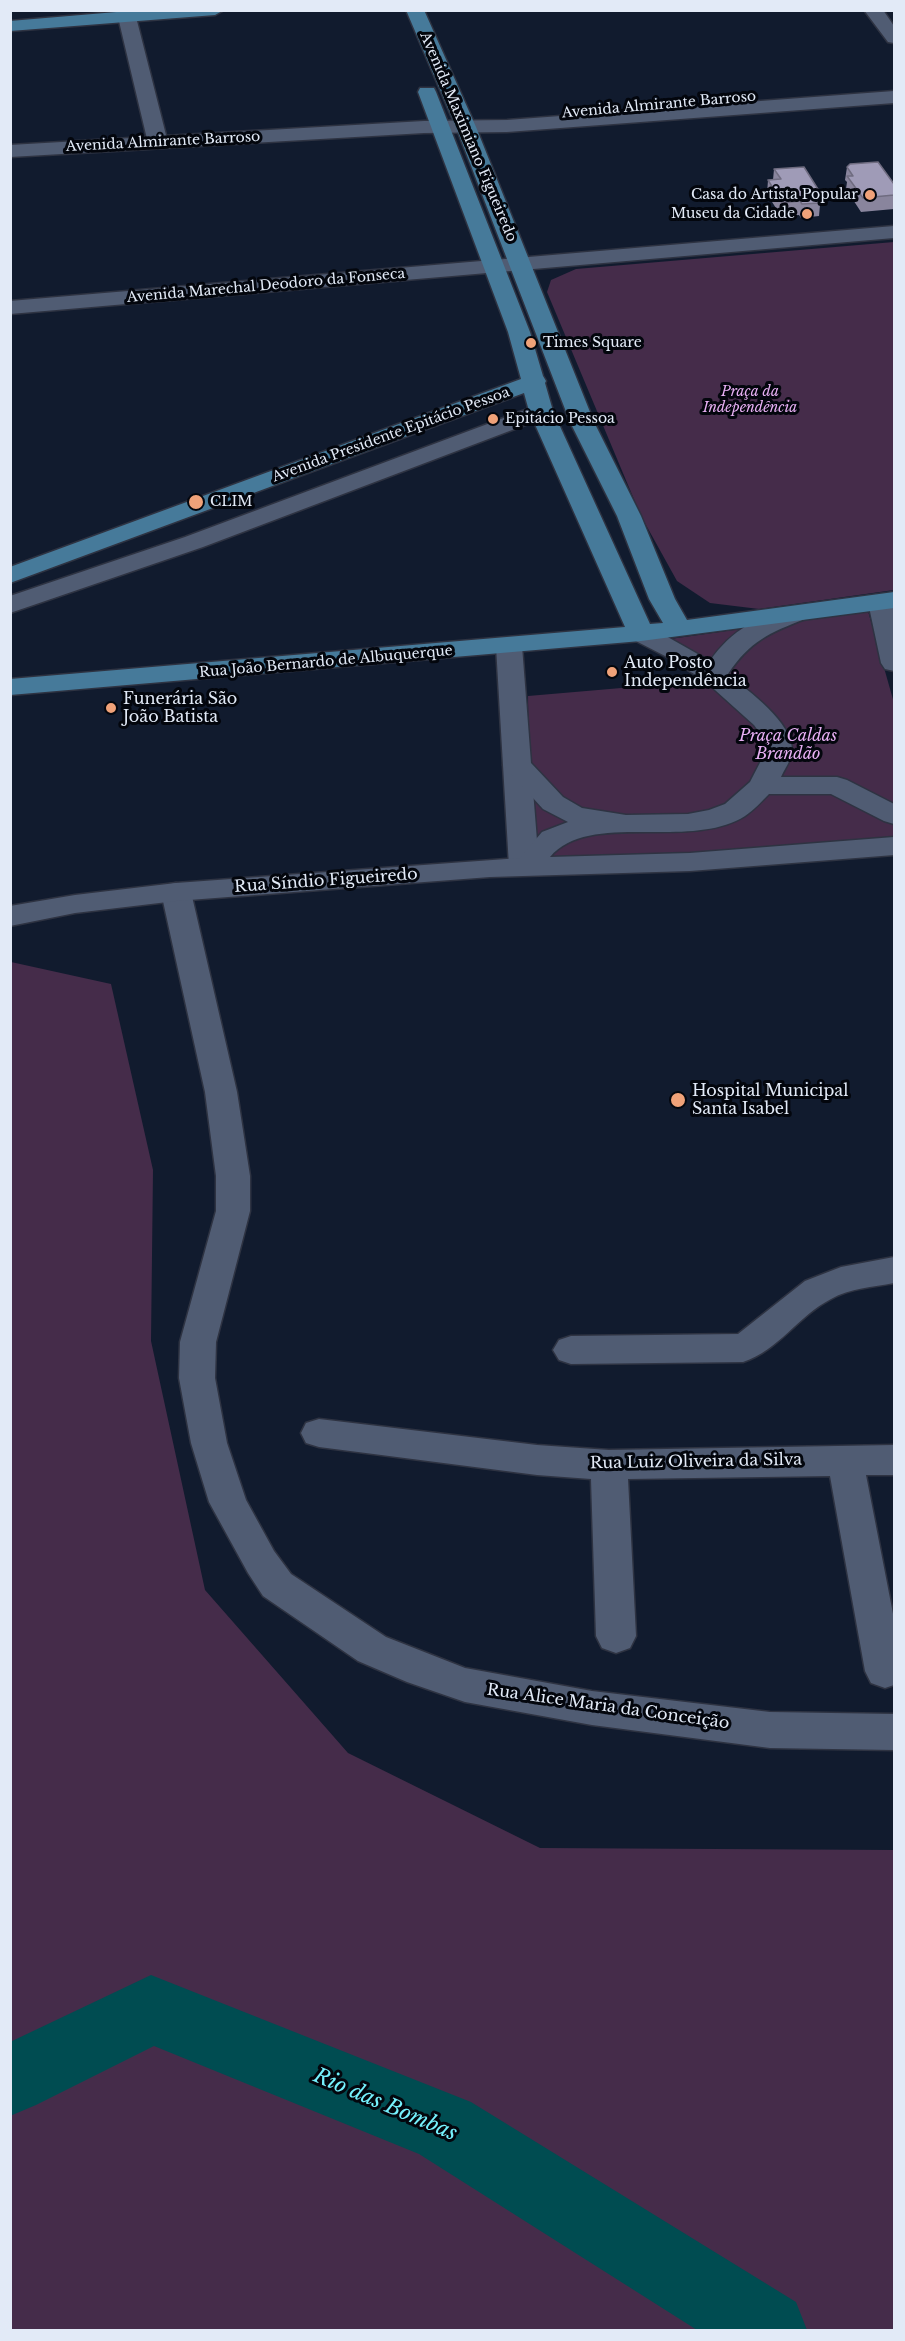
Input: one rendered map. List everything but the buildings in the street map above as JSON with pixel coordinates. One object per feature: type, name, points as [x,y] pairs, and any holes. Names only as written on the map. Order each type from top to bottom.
[{"type":"main road","points":[[10,11],[22,10]]},
{"type":"main road","points":[[10,26],[215,10]]},
{"type":"main road","name":"Avenida Maximiano Figueiredo","points":[[415,10],[465,124],[521,264]]},
{"type":"main road","name":"Avenida Maximiano Figueiredo","points":[[418,72],[435,126],[492,266]]},
{"type":"main road","points":[[521,264],[582,422],[629,516],[662,599],[679,628]]},
{"type":"main road","points":[[492,266],[519,332],[542,411],[641,633],[888,601]]},
{"type":"main road","name":"Avenida Presidente Epitácio Pessoa","points":[[10,576],[535,381]]},
{"type":"main road","name":"Rua João Bernardo de Albuquerque","points":[[10,687],[641,633]]},
{"type":"street","points":[[873,10],[894,38]]},
{"type":"street","points":[[127,17],[158,143]]},
{"type":"street","name":"Avenida Almirante Barroso","points":[[465,124],[894,86]]},
{"type":"street","name":"Avenida Almirante Barroso","points":[[10,151],[894,98]]},
{"type":"street","points":[[521,264],[894,232]]},
{"type":"street","name":"Avenida Marechal Deodoro da Fonseca","points":[[10,308],[521,264]]},
{"type":"street","name":"Avenida Presidente Epitácio Pessoa","points":[[10,605],[194,542],[542,411]]},
{"type":"street","points":[[888,601],[894,663]]},
{"type":"street","points":[[714,675],[731,648],[745,635],[796,614]]},
{"type":"street","points":[[527,866],[542,845],[556,836],[584,828],[626,824],[688,823],[716,818],[735,810],[762,786],[779,753],[776,736],[764,719],[714,675],[678,652],[641,633]]},
{"type":"street","points":[[509,646],[527,866]]},
{"type":"street","points":[[517,765],[552,803],[562,810],[574,815],[626,824]]},
{"type":"street","points":[[762,786],[819,784],[837,786],[894,815]]},
{"type":"street","points":[[678,862],[703,842],[688,823]]},
{"type":"street","points":[[655,825],[649,837],[649,846],[678,862]]},
{"type":"street","points":[[527,866],[678,862],[894,846]]},
{"type":"street","name":"Rua Síndio Figueiredo","points":[[10,916],[63,899],[527,866]]},
{"type":"street","name":"Rua Alice Maria da Conceição","points":[[176,892],[221,1092],[233,1176],[233,1211],[198,1342],[197,1378],[208,1443],[228,1502],[261,1562],[277,1585],[372,1648],[421,1670],[465,1685],[592,1708],[770,1730],[894,1732]]},
{"type":"street","points":[[571,1350],[743,1348],[754,1342],[817,1290],[841,1281],[894,1270]]},
{"type":"street","name":"Rua Luiz Oliveira da Silva","points":[[319,1433],[537,1460],[609,1465],[894,1460]]},
{"type":"street","points":[[845,1460],[885,1671]]},
{"type":"street","points":[[609,1465],[616,1636]]},
{"type":"green space","name":"Praça da Independência","points":[[894,242],[894,590],[759,609],[710,603],[677,581],[641,516],[547,292],[551,280],[576,269]]},
{"type":"green space","name":"Praça Caldas Brandão","points":[[868,611],[894,703],[894,846],[530,865],[528,696],[703,681],[670,639]]},
{"type":"green space","points":[[11,962],[111,984],[153,1170],[151,1341],[205,1590],[348,1753],[540,1848],[894,1850],[894,2330],[11,2330]]},
{"type":"waterway","name":"Rio das Bombas","points":[[10,2080],[151,2010],[445,2128],[768,2330]]},
{"type":"place","name":"Casa do Artista Popular","points":[[870,195]]},
{"type":"place","name":"Museu da Cidade","points":[[807,214]]},
{"type":"place","name":"Times Square","points":[[531,343]]},
{"type":"place","name":"Epitácio Pessoa","points":[[493,419]]},
{"type":"place","name":"CLIM","points":[[196,502]]},
{"type":"place","name":"Auto Posto Independência","points":[[612,672]]},
{"type":"place","name":"Funerária São João Batista","points":[[111,708]]},
{"type":"place","name":"Hospital Municipal Santa Isabel","points":[[678,1100]]}]
